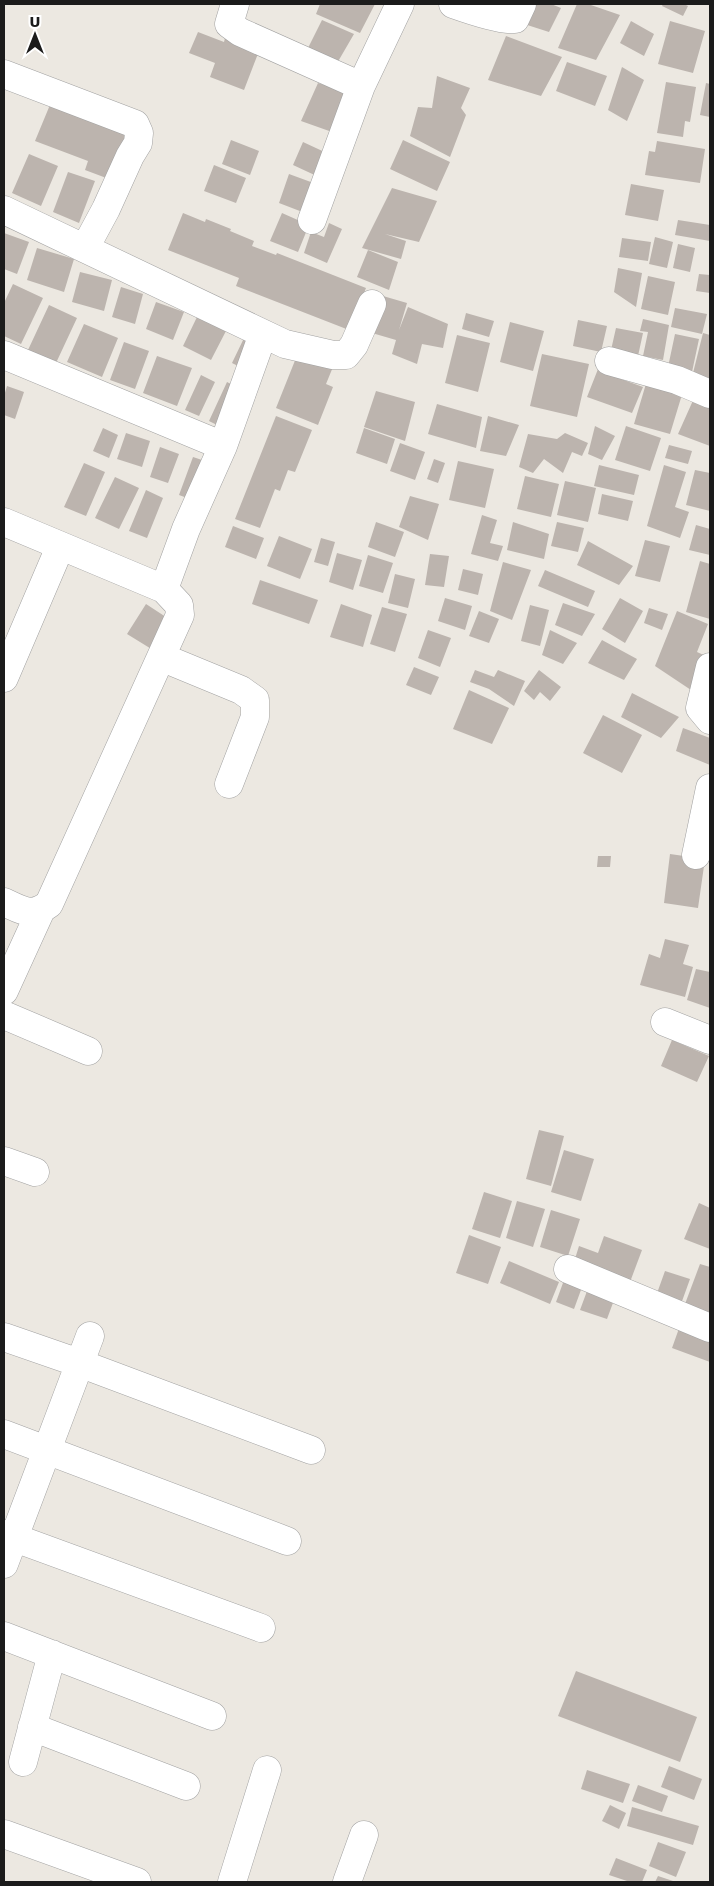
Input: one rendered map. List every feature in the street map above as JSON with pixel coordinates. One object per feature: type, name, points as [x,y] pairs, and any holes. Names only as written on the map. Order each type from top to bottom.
[{"type":"street","points":[[235,4],[229,24],[240,32],[361,86]]},
{"type":"street","points":[[312,220],[361,86],[400,4]]},
{"type":"street","points":[[454,4],[508,20],[515,18],[522,4]]},
{"type":"street","points":[[4,74],[135,124],[139,133],[138,143],[86,248]]},
{"type":"street","points":[[4,210],[285,344],[333,355],[346,355],[354,345],[372,304]]},
{"type":"street","points":[[164,589],[186,529],[223,446],[263,334]]},
{"type":"street","points":[[4,356],[223,446]]},
{"type":"street","points":[[609,361],[677,380],[710,394]]},
{"type":"street","points":[[4,522],[164,589],[179,605],[180,615],[49,904],[41,910],[30,913],[4,902]]},
{"type":"street","points":[[4,678],[60,547]]},
{"type":"street","points":[[162,657],[241,690],[256,700],[256,717],[229,784]]},
{"type":"street","points":[[710,667],[700,708],[710,720]]},
{"type":"street","points":[[696,855],[710,788]]},
{"type":"street","points":[[4,991],[41,910]]},
{"type":"street","points":[[4,1015],[88,1051]]},
{"type":"street","points":[[665,1022],[710,1040]]},
{"type":"street","points":[[4,1161],[34,1172]]},
{"type":"street","points":[[568,1269],[710,1328]]},
{"type":"street","points":[[4,1564],[9,1536],[47,1450],[90,1336]]},
{"type":"street","points":[[4,1337],[80,1363],[311,1450]]},
{"type":"street","points":[[4,1434],[287,1541]]},
{"type":"street","points":[[9,1536],[262,1628]]},
{"type":"street","points":[[4,1636],[212,1716]]},
{"type":"street","points":[[22,1762],[52,1654]]},
{"type":"street","points":[[32,1727],[186,1786]]},
{"type":"street","points":[[232,1882],[267,1770]]},
{"type":"street","points":[[4,1834],[137,1882]]},
{"type":"street","points":[[347,1882],[364,1835]]},
{"type":"building","points":[[320,4],[375,4],[360,33],[316,14]]},
{"type":"building","points":[[530,4],[551,4],[561,8],[549,32],[521,23]]},
{"type":"building","points":[[577,4],[588,4],[620,15],[596,60],[558,48]]},
{"type":"building","points":[[663,4],[684,4],[688,6],[683,16],[662,6]]},
{"type":"building","points":[[322,20],[354,34],[336,65],[306,52]]},
{"type":"building","points":[[631,21],[654,34],[644,56],[620,43]]},
{"type":"building","points":[[670,21],[705,31],[693,73],[658,64]]},
{"type":"building","points":[[198,32],[224,42],[225,38],[259,51],[244,90],[210,77],[215,63],[189,53]]},
{"type":"building","points":[[506,36],[562,57],[541,96],[488,80]]},
{"type":"building","points":[[567,62],[607,76],[595,106],[556,91]]},
{"type":"building","points":[[622,67],[644,80],[627,121],[608,110]]},
{"type":"building","points":[[437,76],[470,88],[461,108],[466,115],[450,157],[410,136],[418,107],[432,108]]},
{"type":"building","points":[[666,82],[696,87],[690,122],[685,121],[683,137],[657,133]]},
{"type":"building","points":[[318,83],[347,92],[332,132],[301,121]]},
{"type":"building","points":[[706,83],[710,84],[710,117],[700,115]]},
{"type":"building","points":[[52,100],[128,134],[109,179],[85,170],[88,161],[35,141]]},
{"type":"building","points":[[231,140],[259,151],[250,175],[222,164]]},
{"type":"building","points":[[403,140],[450,162],[437,191],[390,169]]},
{"type":"building","points":[[657,141],[705,149],[700,183],[645,175],[649,151],[655,152]]},
{"type":"building","points":[[303,142],[331,155],[321,178],[293,165]]},
{"type":"building","points":[[29,154],[58,166],[41,206],[12,193]]},
{"type":"building","points":[[214,165],[246,178],[236,203],[204,191]]},
{"type":"building","points":[[68,172],[95,181],[79,223],[53,212]]},
{"type":"building","points":[[289,174],[319,185],[305,213],[279,203]]},
{"type":"building","points":[[631,184],[664,190],[658,221],[625,215]]},
{"type":"building","points":[[392,188],[437,201],[419,242],[385,234],[406,241],[401,259],[362,248]]},
{"type":"building","points":[[183,213],[205,222],[206,219],[231,229],[230,231],[254,241],[252,246],[276,255],[277,253],[366,288],[349,330],[236,286],[239,278],[168,250]]},
{"type":"building","points":[[282,213],[309,225],[298,252],[270,241]]},
{"type":"building","points":[[678,220],[710,225],[710,241],[675,235]]},
{"type":"building","points":[[329,223],[342,229],[327,263],[304,253],[311,232],[324,237]]},
{"type":"building","points":[[4,233],[29,242],[17,274],[4,269]]},
{"type":"building","points":[[655,237],[673,242],[667,268],[649,264]]},
{"type":"building","points":[[622,238],[651,242],[648,261],[619,257]]},
{"type":"building","points":[[678,244],[695,248],[690,272],[673,268]]},
{"type":"building","points":[[37,248],[74,259],[64,292],[27,280]]},
{"type":"building","points":[[368,250],[398,262],[389,290],[357,277]]},
{"type":"building","points":[[618,268],[642,273],[636,307],[614,292]]},
{"type":"building","points":[[80,272],[112,280],[104,311],[72,302]]},
{"type":"building","points":[[699,274],[710,275],[710,293],[696,291]]},
{"type":"building","points":[[648,276],[675,282],[668,315],[641,309]]},
{"type":"building","points":[[13,284],[43,298],[21,344],[4,336],[4,303]]},
{"type":"building","points":[[121,287],[143,294],[135,324],[112,317]]},
{"type":"building","points":[[383,296],[407,303],[399,330],[408,307],[448,324],[443,348],[422,344],[417,364],[392,354],[396,340],[372,333]]},
{"type":"building","points":[[156,302],[184,312],[173,340],[146,329]]},
{"type":"building","points":[[49,305],[77,318],[56,363],[28,350]]},
{"type":"building","points":[[675,308],[707,314],[702,334],[671,327]]},
{"type":"building","points":[[466,313],[494,321],[489,337],[462,329]]},
{"type":"building","points":[[197,317],[226,331],[211,360],[183,346]]},
{"type":"building","points":[[643,319],[669,325],[663,360],[643,356],[648,332],[640,331]]},
{"type":"building","points":[[578,320],[607,326],[601,352],[573,346]]},
{"type":"building","points":[[510,322],[544,331],[533,371],[500,362]]},
{"type":"building","points":[[84,324],[118,338],[102,377],[67,362]]},
{"type":"building","points":[[616,328],[643,333],[638,356],[611,350]]},
{"type":"building","points":[[703,333],[710,335],[710,386],[691,381]]},
{"type":"building","points":[[675,334],[699,339],[692,372],[668,367]]},
{"type":"building","points":[[457,335],[490,343],[478,392],[445,383]]},
{"type":"building","points":[[245,336],[257,341],[244,369],[232,363]]},
{"type":"building","points":[[124,342],[149,351],[135,389],[110,380]]},
{"type":"building","points":[[300,348],[335,362],[326,384],[333,387],[318,425],[276,408]]},
{"type":"building","points":[[542,354],[589,364],[577,417],[530,406]]},
{"type":"building","points":[[157,356],[192,368],[177,406],[143,393]]},
{"type":"building","points":[[600,364],[623,370],[621,379],[643,387],[632,413],[587,397]]},
{"type":"building","points":[[201,375],[215,382],[199,416],[185,410]]},
{"type":"building","points":[[648,377],[684,388],[670,434],[634,424]]},
{"type":"building","points":[[227,382],[239,388],[221,427],[209,421]]},
{"type":"building","points":[[7,386],[24,392],[15,419],[4,415],[4,396]]},
{"type":"building","points":[[376,391],[415,402],[405,441],[364,427]]},
{"type":"building","points":[[695,396],[710,403],[710,446],[678,434]]},
{"type":"building","points":[[437,404],[482,417],[476,448],[428,434]]},
{"type":"building","points":[[276,416],[312,430],[295,472],[288,470],[280,491],[275,489],[260,528],[235,519]]},
{"type":"building","points":[[488,416],[519,425],[506,456],[480,451]]},
{"type":"building","points":[[595,426],[615,436],[602,460],[588,454]]},
{"type":"building","points":[[626,426],[661,438],[650,471],[615,460]]},
{"type":"building","points":[[103,428],[118,435],[109,458],[93,451]]},
{"type":"building","points":[[364,428],[395,439],[387,464],[356,453]]},
{"type":"building","points":[[126,433],[150,441],[142,467],[117,459]]},
{"type":"building","points":[[565,433],[588,443],[582,456],[572,452],[563,473],[544,459],[533,473],[519,467],[528,434],[557,439]]},
{"type":"building","points":[[400,443],[425,452],[415,480],[390,471]]},
{"type":"building","points":[[669,445],[692,451],[688,464],[665,458]]},
{"type":"building","points":[[160,447],[179,454],[168,483],[150,477]]},
{"type":"building","points":[[193,457],[205,461],[190,499],[179,495]]},
{"type":"building","points":[[434,459],[445,463],[438,483],[427,479]]},
{"type":"building","points":[[458,461],[494,469],[485,508],[449,500]]},
{"type":"building","points":[[84,463],[105,472],[86,516],[64,507]]},
{"type":"building","points":[[599,465],[639,475],[634,495],[594,486]]},
{"type":"building","points":[[664,465],[686,472],[675,507],[689,512],[680,538],[647,526]]},
{"type":"building","points":[[695,470],[710,473],[710,511],[686,505]]},
{"type":"building","points":[[525,476],[559,484],[551,517],[517,509]]},
{"type":"building","points":[[115,477],[139,488],[119,529],[95,518]]},
{"type":"building","points":[[565,481],[596,488],[588,522],[557,515]]},
{"type":"building","points":[[146,490],[163,498],[147,538],[129,531]]},
{"type":"building","points":[[602,494],[633,501],[628,521],[598,514]]},
{"type":"building","points":[[410,496],[439,504],[428,540],[399,527]]},
{"type":"building","points":[[482,515],[497,520],[490,543],[503,546],[498,561],[471,554]]},
{"type":"building","points":[[376,522],[404,532],[395,557],[368,547]]},
{"type":"building","points":[[513,522],[549,534],[544,559],[507,550]]},
{"type":"building","points":[[557,522],[584,528],[578,552],[551,546]]},
{"type":"building","points":[[696,525],[710,529],[710,555],[689,550]]},
{"type":"building","points":[[233,526],[264,538],[256,559],[225,547]]},
{"type":"building","points":[[279,536],[312,549],[300,579],[267,566]]},
{"type":"building","points":[[321,538],[335,542],[328,566],[314,562]]},
{"type":"building","points":[[645,540],[670,546],[660,582],[635,576]]},
{"type":"building","points":[[588,541],[633,566],[619,585],[577,565]]},
{"type":"building","points":[[337,553],[362,560],[353,590],[329,582]]},
{"type":"building","points":[[430,554],[449,556],[444,587],[425,585]]},
{"type":"building","points":[[368,555],[393,563],[383,593],[359,586]]},
{"type":"building","points":[[700,561],[710,564],[710,619],[686,612]]},
{"type":"building","points":[[503,562],[531,570],[512,620],[490,611]]},
{"type":"building","points":[[463,569],[483,574],[478,595],[458,590]]},
{"type":"building","points":[[545,570],[595,591],[588,607],[538,586]]},
{"type":"building","points":[[395,574],[415,579],[408,608],[388,603]]},
{"type":"building","points":[[260,580],[318,600],[309,624],[252,604]]},
{"type":"building","points":[[445,598],[472,606],[465,630],[438,621]]},
{"type":"building","points":[[620,598],[643,611],[625,643],[602,629]]},
{"type":"building","points":[[563,603],[595,614],[582,636],[555,625]]},
{"type":"building","points":[[146,604],[172,621],[153,650],[127,634]]},
{"type":"building","points":[[341,604],[372,615],[363,647],[330,637]]},
{"type":"building","points":[[530,605],[549,610],[540,646],[521,641]]},
{"type":"building","points":[[382,607],[407,614],[395,652],[370,644]]},
{"type":"building","points":[[649,608],[668,614],[662,630],[644,623]]},
{"type":"building","points":[[479,611],[499,619],[489,643],[469,636]]},
{"type":"building","points":[[677,611],[708,624],[697,652],[708,657],[694,692],[655,666]]},
{"type":"building","points":[[428,630],[451,638],[440,667],[418,658]]},
{"type":"building","points":[[550,630],[577,643],[563,664],[542,655]]},
{"type":"building","points":[[602,640],[637,659],[624,680],[588,663]]},
{"type":"building","points":[[414,667],[439,677],[431,695],[406,685]]},
{"type":"building","points":[[475,670],[494,677],[498,670],[525,681],[514,706],[489,689],[470,682]]},
{"type":"building","points":[[539,670],[561,687],[550,701],[540,692],[534,700],[524,691]]},
{"type":"building","points":[[469,690],[509,708],[492,744],[453,729]]},
{"type":"building","points":[[632,693],[679,717],[661,738],[621,717]]},
{"type":"building","points":[[603,715],[642,735],[622,773],[583,753]]},
{"type":"building","points":[[683,728],[710,738],[710,765],[676,751]]},
{"type":"building","points":[[670,854],[705,859],[698,908],[664,903]]},
{"type":"building","points":[[598,856],[611,856],[610,867],[597,867]]},
{"type":"building","points":[[665,939],[689,945],[683,964],[693,967],[685,997],[640,985],[649,954],[660,958]]},
{"type":"building","points":[[696,969],[710,972],[710,1008],[687,1000]]},
{"type":"building","points":[[672,1040],[709,1056],[697,1082],[661,1066]]},
{"type":"building","points":[[539,1130],[564,1136],[551,1186],[526,1179]]},
{"type":"building","points":[[564,1150],[594,1159],[581,1201],[551,1192]]},
{"type":"building","points":[[484,1192],[512,1201],[500,1238],[472,1229]]},
{"type":"building","points":[[517,1201],[545,1209],[533,1247],[506,1238]]},
{"type":"building","points":[[699,1203],[710,1208],[710,1249],[684,1239]]},
{"type":"building","points":[[551,1210],[580,1219],[568,1256],[540,1247]]},
{"type":"building","points":[[469,1235],[501,1247],[488,1284],[456,1273]]},
{"type":"building","points":[[604,1236],[642,1250],[630,1282],[574,1262],[579,1246],[598,1253]]},
{"type":"building","points":[[509,1261],[559,1282],[550,1304],[500,1283]]},
{"type":"building","points":[[700,1264],[710,1267],[710,1314],[685,1304]]},
{"type":"building","points":[[665,1271],[690,1279],[681,1304],[656,1296]]},
{"type":"building","points":[[567,1272],[585,1279],[574,1309],[556,1302]]},
{"type":"building","points":[[590,1283],[617,1292],[607,1319],[580,1310]]},
{"type":"building","points":[[682,1320],[710,1331],[710,1362],[672,1348]]},
{"type":"building","points":[[576,1671],[697,1717],[680,1762],[558,1716]]},
{"type":"building","points":[[669,1766],[702,1779],[694,1800],[661,1787]]},
{"type":"building","points":[[587,1770],[630,1784],[623,1803],[581,1789]]},
{"type":"building","points":[[638,1785],[668,1796],[662,1812],[632,1801]]},
{"type":"building","points":[[610,1805],[626,1813],[619,1829],[602,1821]]},
{"type":"building","points":[[632,1807],[699,1826],[693,1845],[627,1826]]},
{"type":"building","points":[[658,1842],[686,1852],[676,1877],[649,1866]]},
{"type":"building","points":[[616,1858],[647,1870],[642,1882],[630,1882],[609,1875]]},
{"type":"building","points":[[658,1876],[676,1882],[655,1882]]}]
